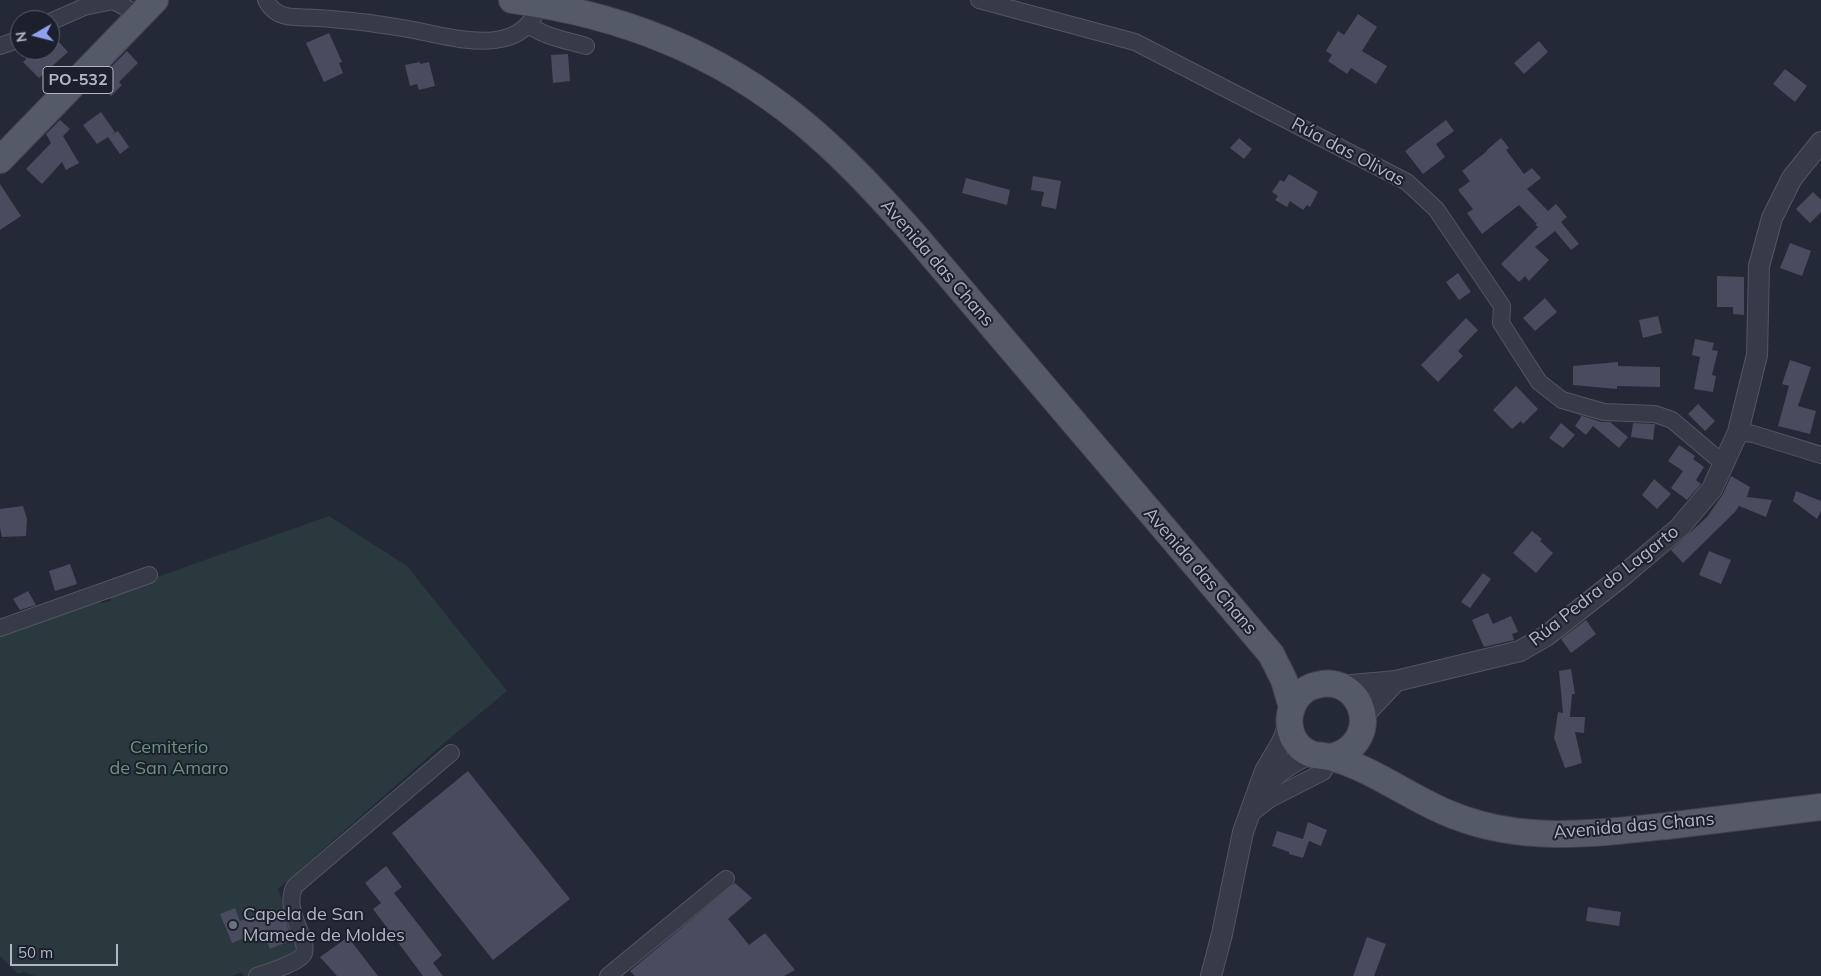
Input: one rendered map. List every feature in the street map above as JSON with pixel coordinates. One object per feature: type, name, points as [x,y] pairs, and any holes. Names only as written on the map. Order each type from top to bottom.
[{"type":"main road","name":"Avenida das Chans","points":[[512,0],[534,14],[577,11],[622,23],[687,49],[725,68],[764,94],[801,121],[827,144],[878,195],[917,238],[1271,654],[1284,680],[1294,738],[1301,748],[1396,786],[1424,803],[1455,816],[1482,825],[1534,834],[1570,835],[1614,832],[1821,808]]},
{"type":"main road","name":"PO-532","points":[[0,160],[148,8]]},
{"type":"main road","name":"Avenida das Chans","points":[[1271,654],[1352,693],[1359,703],[1366,744],[1377,763],[1396,786]]},
{"type":"main road","points":[[1291,715],[1295,700],[1304,690],[1316,685],[1332,685]]},
{"type":"main road","points":[[1321,756],[1349,750],[1358,740],[1363,722]]},
{"type":"street","points":[[266,0],[269,8],[286,16],[339,19],[487,42],[519,32],[534,14]]},
{"type":"street","name":"Rúa das Olivas","points":[[979,0],[1135,42],[1407,182],[1436,209],[1502,306],[1501,323],[1539,382],[1562,400],[1604,412],[1654,414],[1672,420],[1724,464]]},
{"type":"street","points":[[60,18],[84,7],[112,1],[148,8]]},
{"type":"street","points":[[534,14],[537,31],[586,46]]},
{"type":"street","name":"Rúa Pedra do Lagarto","points":[[1332,685],[1396,681],[1520,651],[1546,636],[1625,574],[1679,528],[1712,489],[1738,432],[1757,355],[1759,266],[1772,218],[1792,178],[1821,142]]},
{"type":"street","points":[[1738,432],[1754,434],[1821,455]]},
{"type":"street","points":[[0,628],[149,576]]},
{"type":"street","points":[[1363,722],[1396,681]]},
{"type":"street","points":[[1211,976],[1222,934],[1243,832],[1265,772],[1282,742],[1291,715]]},
{"type":"street","points":[[257,976],[303,956],[305,950],[304,943],[292,913],[291,892],[295,886],[451,753]]},
{"type":"street","points":[[1248,816],[1270,798],[1323,772],[1321,756],[1280,770],[1258,791]]},
{"type":"street","points":[[608,976],[726,879]]},
{"type":"green space","name":"Cemiterio de San Amaro","points":[[329,516],[407,566],[507,691],[443,744],[278,889],[300,948],[296,958],[249,976],[244,976],[242,972],[232,976],[35,976],[24,972],[18,974],[0,956],[0,633],[96,600],[102,603],[110,601],[112,593]]},
{"type":"building","points":[[1358,14],[1377,27],[1362,51],[1387,66],[1376,84],[1351,68],[1347,74],[1328,61],[1332,55],[1326,51],[1338,31],[1344,35]]},
{"type":"building","points":[[329,33],[342,62],[339,63],[343,73],[324,82],[306,43]]},
{"type":"building","points":[[1539,41],[1548,52],[1524,74],[1514,63]]},
{"type":"building","points":[[60,43],[68,52],[60,59]]},
{"type":"building","points":[[127,51],[138,63],[119,82],[122,85],[111,96],[97,81]]},
{"type":"building","points":[[568,54],[570,81],[553,83],[551,55]]},
{"type":"building","points":[[25,60],[59,60],[39,78],[23,62]]},
{"type":"building","points":[[420,62],[420,64],[429,62],[435,86],[419,90],[417,84],[410,86],[405,65]]},
{"type":"building","points":[[1785,69],[1807,86],[1795,102],[1773,84]]},
{"type":"building","points":[[101,112],[115,132],[111,135],[118,131],[129,147],[120,154],[108,137],[97,144],[83,125]]},
{"type":"building","points":[[60,120],[70,129],[63,136],[79,163],[66,170],[62,162],[42,184],[26,169],[51,143],[46,134]]},
{"type":"building","points":[[1446,120],[1454,131],[1436,144],[1445,157],[1423,174],[1405,151]]},
{"type":"building","points":[[1239,138],[1252,149],[1244,159],[1230,148]]},
{"type":"building","points":[[1501,138],[1509,148],[1506,150],[1524,174],[1532,168],[1541,178],[1527,189],[1548,211],[1556,204],[1567,217],[1561,222],[1579,244],[1571,250],[1555,231],[1535,247],[1549,260],[1529,281],[1525,276],[1519,282],[1501,264],[1538,227],[1535,225],[1537,224],[1519,205],[1482,234],[1467,213],[1473,209],[1458,190],[1470,181],[1462,171]]},
{"type":"building","points":[[1289,174],[1318,192],[1310,207],[1307,205],[1303,210],[1290,201],[1287,207],[1275,200],[1278,196],[1272,192],[1280,180],[1284,182]]},
{"type":"building","points":[[1033,176],[1061,181],[1056,209],[1041,206],[1044,192],[1031,190]]},
{"type":"building","points":[[966,178],[1010,190],[1007,205],[962,193]]},
{"type":"building","points":[[0,184],[21,216],[0,230]]},
{"type":"building","points":[[1813,192],[1821,200],[1821,212],[1810,223],[1796,209]]},
{"type":"building","points":[[1790,243],[1811,251],[1802,276],[1780,268]]},
{"type":"building","points":[[1458,273],[1471,292],[1459,300],[1446,282]]},
{"type":"building","points":[[1717,276],[1744,277],[1744,315],[1733,314],[1733,307],[1717,307]]},
{"type":"building","points":[[1545,298],[1557,312],[1535,331],[1523,318]]},
{"type":"building","points":[[1658,316],[1662,333],[1643,338],[1639,320]]},
{"type":"building","points":[[1466,318],[1478,330],[1458,351],[1463,356],[1438,382],[1421,365]]},
{"type":"building","points":[[1695,339],[1714,343],[1712,350],[1718,351],[1712,375],[1716,376],[1713,392],[1694,389],[1700,357],[1692,355]]},
{"type":"building","points":[[1790,360],[1811,367],[1798,406],[1816,411],[1810,434],[1778,426],[1789,386],[1782,384]]},
{"type":"building","points":[[1618,362],[1618,366],[1660,367],[1660,387],[1617,386],[1617,389],[1573,385],[1573,366]]},
{"type":"building","points":[[1516,386],[1538,409],[1523,424],[1521,421],[1512,429],[1493,410]]},
{"type":"building","points":[[1698,404],[1715,421],[1705,431],[1688,414]]},
{"type":"building","points":[[1580,415],[1601,422],[1610,422],[1628,437],[1619,448],[1593,426],[1586,435],[1575,426],[1581,417]]},
{"type":"building","points":[[1561,423],[1575,435],[1563,448],[1549,438]]},
{"type":"building","points":[[1633,423],[1655,424],[1653,440],[1631,437]]},
{"type":"building","points":[[1679,445],[1695,456],[1693,459],[1704,467],[1696,480],[1701,484],[1687,500],[1671,488],[1683,471],[1668,461]]},
{"type":"building","points":[[1731,476],[1750,487],[1747,497],[1772,500],[1766,517],[1739,506],[1683,563],[1671,550],[1707,517],[1723,494]]},
{"type":"building","points":[[1654,479],[1671,494],[1657,509],[1642,495]]},
{"type":"building","points":[[1796,491],[1821,501],[1821,511],[1817,519],[1793,501]]},
{"type":"building","points":[[23,506],[27,519],[26,536],[2,537],[0,509]]},
{"type":"building","points":[[1532,531],[1542,539],[1540,541],[1553,553],[1536,573],[1513,553]]},
{"type":"building","points":[[1709,551],[1731,560],[1721,584],[1699,575]]},
{"type":"building","points":[[70,564],[77,584],[55,591],[49,571]]},
{"type":"building","points":[[1483,573],[1491,579],[1470,608],[1461,602]]},
{"type":"building","points":[[28,591],[36,605],[20,610],[13,599]]},
{"type":"building","points":[[1488,613],[1493,624],[1511,616],[1518,632],[1512,634],[1514,640],[1484,647],[1472,620]]},
{"type":"building","points":[[1586,620],[1596,634],[1571,653],[1561,639]]},
{"type":"building","points":[[1571,669],[1575,694],[1572,694],[1570,717],[1585,717],[1584,733],[1575,732],[1582,763],[1565,768],[1554,738],[1558,712],[1563,713],[1559,671]]},
{"type":"building","points":[[468,771],[570,899],[493,960],[392,833]]},
{"type":"building","points":[[1308,822],[1327,830],[1321,846],[1309,841],[1303,858],[1272,846],[1277,831],[1303,839]]},
{"type":"building","points":[[386,866],[402,887],[394,893],[442,955],[433,963],[443,976],[423,976],[373,909],[381,903],[365,883]]},
{"type":"building","points":[[735,883],[752,898],[728,919],[749,945],[765,933],[795,970],[784,976],[635,976],[630,971]]},
{"type":"building","points":[[1588,907],[1621,912],[1619,926],[1586,921]]},
{"type":"building","points":[[235,908],[240,921],[272,908],[274,914],[282,910],[292,940],[270,949],[262,931],[232,943],[220,914]]},
{"type":"building","points":[[348,937],[378,976],[337,976],[320,957]]},
{"type":"building","points":[[1367,937],[1386,944],[1374,976],[1353,976]]},
{"type":"place","name":"Capela de San Mamede de Moldes","points":[[233,925]]}]
